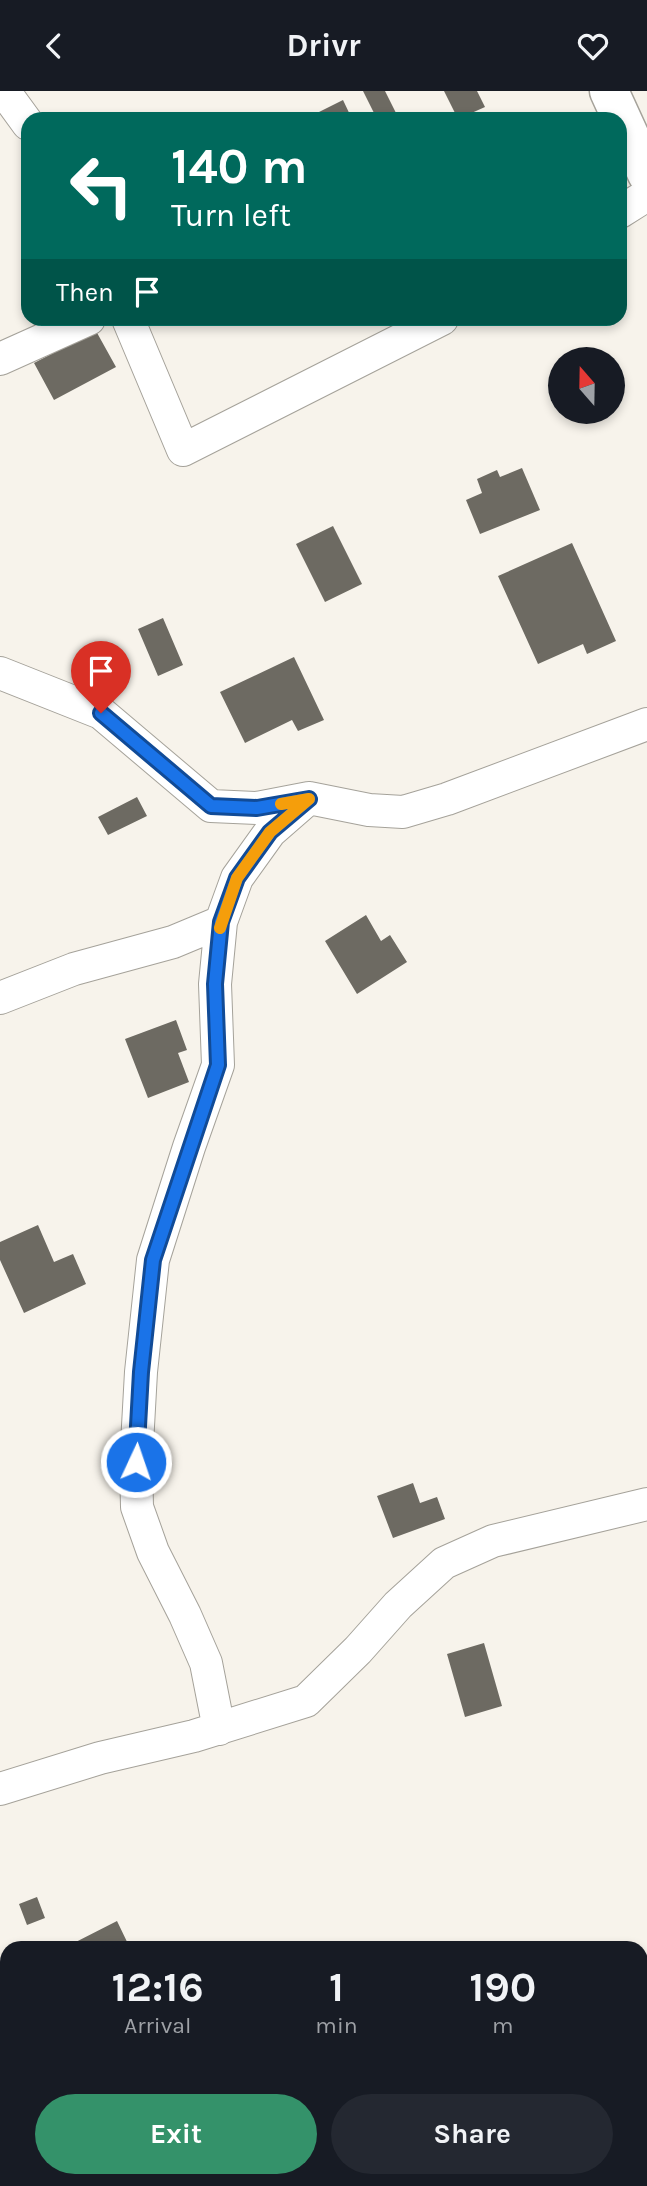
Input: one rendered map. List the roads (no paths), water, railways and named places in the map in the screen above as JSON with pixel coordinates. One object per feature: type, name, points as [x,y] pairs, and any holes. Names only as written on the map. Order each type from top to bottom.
[{"type":"street","points":[[4,91],[21,114]]},
{"type":"street","points":[[609,91],[619,112]]},
{"type":"street","points":[[627,130],[647,174]]},
{"type":"street","points":[[627,208],[647,195]]},
{"type":"street","points":[[0,359],[73,326]]},
{"type":"street","points":[[131,326],[183,450],[428,326]]},
{"type":"street","points":[[0,673],[101,713],[211,806],[257,808],[309,799],[369,810],[403,812],[447,799],[647,724]]},
{"type":"street","points":[[219,1729],[206,1663],[153,1552],[137,1507],[136,1462],[141,1372],[153,1260],[218,1065],[215,984],[221,922],[237,878],[270,832],[309,799]]},
{"type":"street","points":[[0,998],[74,969],[173,942],[221,922]]},
{"type":"street","points":[[0,1789],[100,1758],[219,1729],[306,1700],[358,1650],[398,1605],[444,1563],[493,1541],[647,1504]]}]
